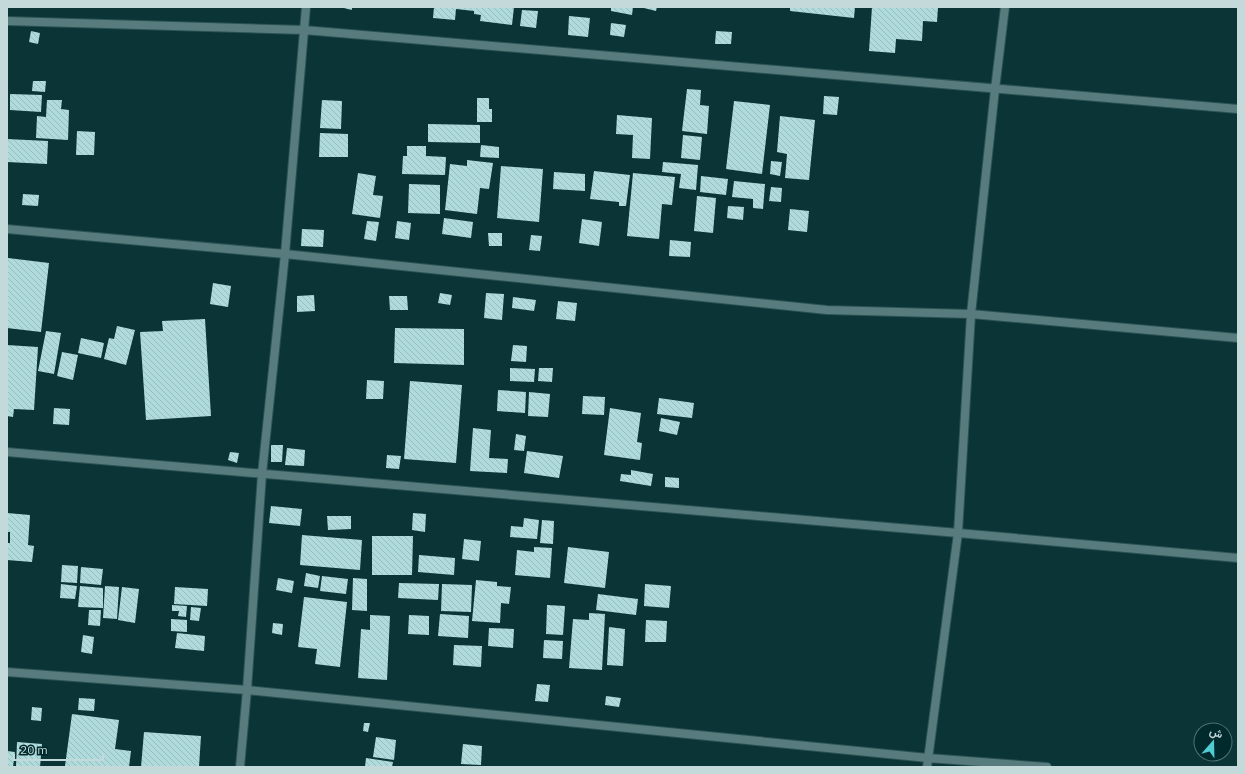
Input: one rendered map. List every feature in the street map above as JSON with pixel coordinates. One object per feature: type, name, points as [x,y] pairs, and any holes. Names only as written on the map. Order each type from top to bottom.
[{"type":"street","points":[[240,767],[247,690],[262,474],[285,254],[306,7]]},
{"type":"street","points":[[927,767],[958,533],[971,314],[1005,7]]},
{"type":"street","points":[[7,21],[304,30],[1238,109]]},
{"type":"street","points":[[7,229],[285,254],[827,310],[971,314],[1238,338]]},
{"type":"street","points":[[7,452],[1238,558]]},
{"type":"street","points":[[7,672],[247,690],[928,758],[1047,767]]},
{"type":"building","points":[[340,7],[352,7],[352,10]]},
{"type":"building","points":[[434,7],[514,7],[512,25],[480,21],[481,15],[474,14],[474,11],[456,9],[455,20],[433,18]]},
{"type":"building","points":[[611,7],[633,7],[632,15],[611,11]]},
{"type":"building","points":[[640,7],[657,7],[656,11]]},
{"type":"building","points":[[790,7],[855,7],[854,18],[790,11]]},
{"type":"building","points":[[872,7],[938,7],[937,22],[923,21],[922,41],[896,39],[895,53],[869,51]]},
{"type":"building","points":[[522,10],[538,11],[536,28],[520,26]]},
{"type":"building","points":[[569,16],[590,18],[588,37],[568,35]]},
{"type":"building","points":[[611,23],[626,25],[624,37],[610,35]]},
{"type":"building","points":[[31,31],[40,33],[38,44],[29,42]]},
{"type":"building","points":[[716,31],[732,32],[731,44],[715,44]]},
{"type":"building","points":[[33,81],[46,81],[45,92],[32,91]]},
{"type":"building","points":[[687,89],[701,90],[700,105],[709,106],[707,134],[682,131]]},
{"type":"building","points":[[10,94],[42,95],[41,112],[10,110]]},
{"type":"building","points":[[824,96],[839,97],[837,115],[823,114]]},
{"type":"building","points":[[477,98],[489,98],[489,109],[492,109],[492,122],[477,122]]},
{"type":"building","points":[[47,100],[62,100],[61,109],[69,110],[68,140],[36,138],[37,116],[46,117]]},
{"type":"building","points":[[322,100],[342,101],[341,129],[320,128]]},
{"type":"building","points":[[734,101],[770,105],[762,174],[726,169]]},
{"type":"building","points":[[617,115],[652,118],[650,159],[632,158],[633,135],[616,134]]},
{"type":"building","points":[[780,116],[815,120],[809,180],[785,178],[787,154],[777,152]]},
{"type":"building","points":[[428,124],[480,125],[480,143],[428,142]]},
{"type":"building","points":[[77,131],[95,132],[94,155],[76,155]]},
{"type":"building","points":[[320,133],[348,134],[348,157],[319,157]]},
{"type":"building","points":[[683,135],[702,137],[700,160],[681,158]]},
{"type":"building","points":[[7,139],[48,141],[47,164],[7,162]]},
{"type":"building","points":[[481,145],[499,147],[499,158],[480,157]]},
{"type":"building","points":[[407,146],[426,146],[426,156],[446,157],[445,175],[402,174],[403,156],[407,156]]},
{"type":"building","points":[[467,160],[493,163],[489,189],[480,188],[477,214],[445,210],[450,164],[467,166]]},
{"type":"building","points":[[771,161],[782,162],[780,176],[770,174]]},
{"type":"building","points":[[663,162],[698,165],[696,190],[679,188],[681,174],[662,172]]},
{"type":"building","points":[[501,166],[543,169],[539,222],[497,218]]},
{"type":"building","points":[[594,171],[630,175],[626,206],[619,206],[619,202],[590,199]]},
{"type":"building","points":[[554,172],[585,174],[585,191],[553,189]]},
{"type":"building","points":[[358,173],[376,176],[373,195],[383,196],[380,218],[352,214]]},
{"type":"building","points":[[633,173],[675,177],[672,205],[662,204],[659,239],[627,236]]},
{"type":"building","points":[[701,176],[728,179],[726,195],[700,192]]},
{"type":"building","points":[[734,181],[765,184],[763,209],[753,208],[753,199],[732,197]]},
{"type":"building","points":[[409,184],[440,185],[440,214],[408,213]]},
{"type":"building","points":[[771,187],[782,188],[781,202],[769,201]]},
{"type":"building","points":[[23,194],[39,195],[38,206],[22,205]]},
{"type":"building","points":[[697,196],[716,198],[713,233],[694,231]]},
{"type":"building","points":[[728,206],[744,207],[743,220],[727,218]]},
{"type":"building","points":[[790,209],[809,211],[807,232],[788,230]]},
{"type":"building","points":[[444,218],[473,222],[471,238],[442,234]]},
{"type":"building","points":[[582,219],[602,222],[599,246],[579,243]]},
{"type":"building","points":[[367,221],[379,222],[376,241],[364,239]]},
{"type":"building","points":[[397,221],[411,223],[409,240],[395,238]]},
{"type":"building","points":[[302,229],[324,230],[323,247],[301,246]]},
{"type":"building","points":[[488,233],[502,233],[502,246],[489,246]]},
{"type":"building","points":[[531,235],[542,236],[540,251],[529,250]]},
{"type":"building","points":[[670,240],[691,242],[690,257],[669,256]]},
{"type":"building","points":[[8,258],[49,263],[41,332],[7,328]]},
{"type":"building","points":[[213,283],[231,286],[228,307],[210,304]]},
{"type":"building","points":[[440,293],[452,295],[450,305],[438,303]]},
{"type":"building","points":[[486,293],[504,294],[502,320],[484,318]]},
{"type":"building","points":[[314,295],[315,311],[297,312],[297,296]]},
{"type":"building","points":[[389,296],[407,296],[408,310],[390,310]]},
{"type":"building","points":[[513,297],[536,300],[534,311],[512,308]]},
{"type":"building","points":[[558,301],[577,303],[575,321],[556,319]]},
{"type":"building","points":[[205,319],[211,416],[146,420],[140,332],[163,331],[162,321]]},
{"type":"building","points":[[117,326],[135,330],[126,365],[104,359],[109,338],[114,339]]},
{"type":"building","points":[[395,328],[464,329],[464,365],[394,363]]},
{"type":"building","points":[[46,331],[61,333],[54,374],[38,371]]},
{"type":"building","points":[[81,338],[104,343],[101,358],[78,353]]},
{"type":"building","points":[[7,345],[38,347],[34,410],[14,409],[13,417],[7,416]]},
{"type":"building","points":[[513,345],[527,346],[526,362],[511,361]]},
{"type":"building","points":[[62,352],[78,355],[73,380],[57,376]]},
{"type":"building","points":[[510,368],[535,369],[534,382],[510,381]]},
{"type":"building","points":[[539,368],[553,368],[552,382],[538,381]]},
{"type":"building","points":[[367,380],[384,381],[383,399],[366,399]]},
{"type":"building","points":[[410,381],[462,385],[456,463],[404,459]]},
{"type":"building","points":[[498,390],[526,392],[525,413],[497,411]]},
{"type":"building","points":[[529,392],[550,394],[548,417],[528,416]]},
{"type":"building","points":[[583,396],[605,397],[604,415],[582,414]]},
{"type":"building","points":[[659,398],[694,403],[692,418],[657,414]]},
{"type":"building","points":[[54,408],[70,409],[69,425],[53,424]]},
{"type":"building","points":[[610,408],[641,413],[637,442],[642,443],[640,460],[604,455]]},
{"type":"building","points":[[661,418],[680,422],[677,435],[659,431]]},
{"type":"building","points":[[473,428],[491,430],[489,458],[508,459],[507,473],[470,471]]},
{"type":"building","points":[[516,434],[526,436],[524,451],[514,450]]},
{"type":"building","points":[[271,445],[283,445],[282,462],[271,462]]},
{"type":"building","points":[[287,448],[305,450],[304,466],[285,465]]},
{"type":"building","points":[[527,451],[563,456],[559,478],[524,473]]},
{"type":"building","points":[[230,452],[239,453],[237,463],[228,460]]},
{"type":"building","points":[[387,455],[401,456],[399,469],[386,468]]},
{"type":"building","points":[[631,470],[653,474],[651,486],[620,481],[621,474],[631,475]]},
{"type":"building","points":[[665,477],[679,478],[679,488],[665,487]]},
{"type":"building","points":[[271,506],[302,509],[300,526],[269,523]]},
{"type":"building","points":[[7,513],[30,515],[28,545],[34,546],[32,562],[7,560],[7,543],[10,543],[10,532],[7,532]]},
{"type":"building","points":[[413,513],[426,514],[425,532],[412,530]]},
{"type":"building","points":[[327,516],[351,516],[351,529],[328,530]]},
{"type":"building","points":[[524,518],[539,520],[537,539],[510,537],[511,526],[523,527]]},
{"type":"building","points":[[542,520],[554,521],[553,544],[540,543]]},
{"type":"building","points":[[302,535],[362,540],[360,570],[300,565]]},
{"type":"building","points":[[372,536],[413,536],[412,575],[372,575]]},
{"type":"building","points":[[464,539],[481,541],[479,561],[462,559]]},
{"type":"building","points":[[534,547],[552,548],[550,578],[515,575],[517,550],[534,552]]},
{"type":"building","points":[[568,547],[609,552],[605,588],[564,583]]},
{"type":"building","points":[[419,555],[455,558],[454,575],[418,572]]},
{"type":"building","points":[[62,565],[78,566],[77,583],[61,582]]},
{"type":"building","points":[[81,567],[103,569],[101,585],[80,583]]},
{"type":"building","points":[[306,573],[320,576],[318,588],[304,586]]},
{"type":"building","points":[[322,576],[348,579],[346,594],[320,591]]},
{"type":"building","points":[[278,578],[294,581],[292,593],[276,590]]},
{"type":"building","points":[[353,578],[367,579],[367,611],[352,610]]},
{"type":"building","points":[[476,580],[497,582],[497,586],[511,587],[509,604],[501,603],[500,623],[472,621]]},
{"type":"building","points":[[399,583],[439,584],[438,600],[398,598]]},
{"type":"building","points":[[61,584],[77,586],[75,599],[60,598]]},
{"type":"building","points":[[442,584],[472,585],[471,612],[441,611]]},
{"type":"building","points":[[645,584],[671,586],[669,608],[644,606]]},
{"type":"building","points":[[80,586],[103,588],[103,608],[78,607]]},
{"type":"building","points":[[105,586],[119,587],[117,619],[103,618]]},
{"type":"building","points":[[122,587],[139,589],[135,623],[118,620]]},
{"type":"building","points":[[175,587],[208,589],[207,606],[174,604]]},
{"type":"building","points":[[598,594],[638,599],[636,615],[596,610]]},
{"type":"building","points":[[304,597],[347,602],[340,667],[315,664],[317,649],[298,647]]},
{"type":"building","points":[[172,605],[187,606],[186,617],[178,616],[179,611],[172,611]]},
{"type":"building","points":[[547,605],[565,606],[563,635],[546,634]]},
{"type":"building","points":[[191,607],[201,608],[199,621],[190,620]]},
{"type":"building","points":[[89,610],[101,610],[100,626],[88,625]]},
{"type":"building","points":[[589,613],[605,614],[602,670],[569,668],[573,619],[589,620]]},
{"type":"building","points":[[440,614],[469,616],[468,638],[438,636]]},
{"type":"building","points":[[370,615],[390,616],[387,680],[358,678],[361,629],[370,630]]},
{"type":"building","points":[[409,615],[429,616],[429,635],[408,634]]},
{"type":"building","points":[[171,619],[187,620],[187,632],[171,631]]},
{"type":"building","points":[[646,620],[667,621],[666,642],[645,642]]},
{"type":"building","points":[[273,623],[283,624],[282,635],[272,633]]},
{"type":"building","points":[[609,627],[625,629],[623,666],[607,665]]},
{"type":"building","points":[[489,628],[514,629],[513,648],[488,646]]},
{"type":"building","points":[[177,633],[205,636],[204,651],[175,648]]},
{"type":"building","points":[[83,635],[94,637],[92,654],[81,652]]},
{"type":"building","points":[[544,640],[563,641],[562,659],[543,658]]},
{"type":"building","points":[[454,645],[482,646],[481,667],[453,665]]},
{"type":"building","points":[[537,684],[550,685],[548,702],[535,701]]},
{"type":"building","points":[[606,696],[621,698],[619,707],[605,705]]},
{"type":"building","points":[[79,698],[95,699],[94,711],[78,710]]},
{"type":"building","points":[[32,707],[42,708],[41,721],[31,720]]},
{"type":"building","points":[[72,714],[119,720],[115,749],[131,751],[129,767],[65,766]]},
{"type":"building","points":[[364,723],[370,723],[368,732],[363,731]]},
{"type":"building","points":[[144,732],[201,736],[199,767],[141,767]]},
{"type":"building","points":[[376,737],[396,740],[394,760],[373,757]]},
{"type":"building","points":[[17,742],[42,744],[40,767],[16,767]]},
{"type":"building","points":[[463,744],[482,746],[481,765],[461,764]]},
{"type":"building","points":[[7,751],[15,752],[13,767],[7,767]]},
{"type":"building","points":[[366,758],[393,762],[392,767],[365,767]]}]
